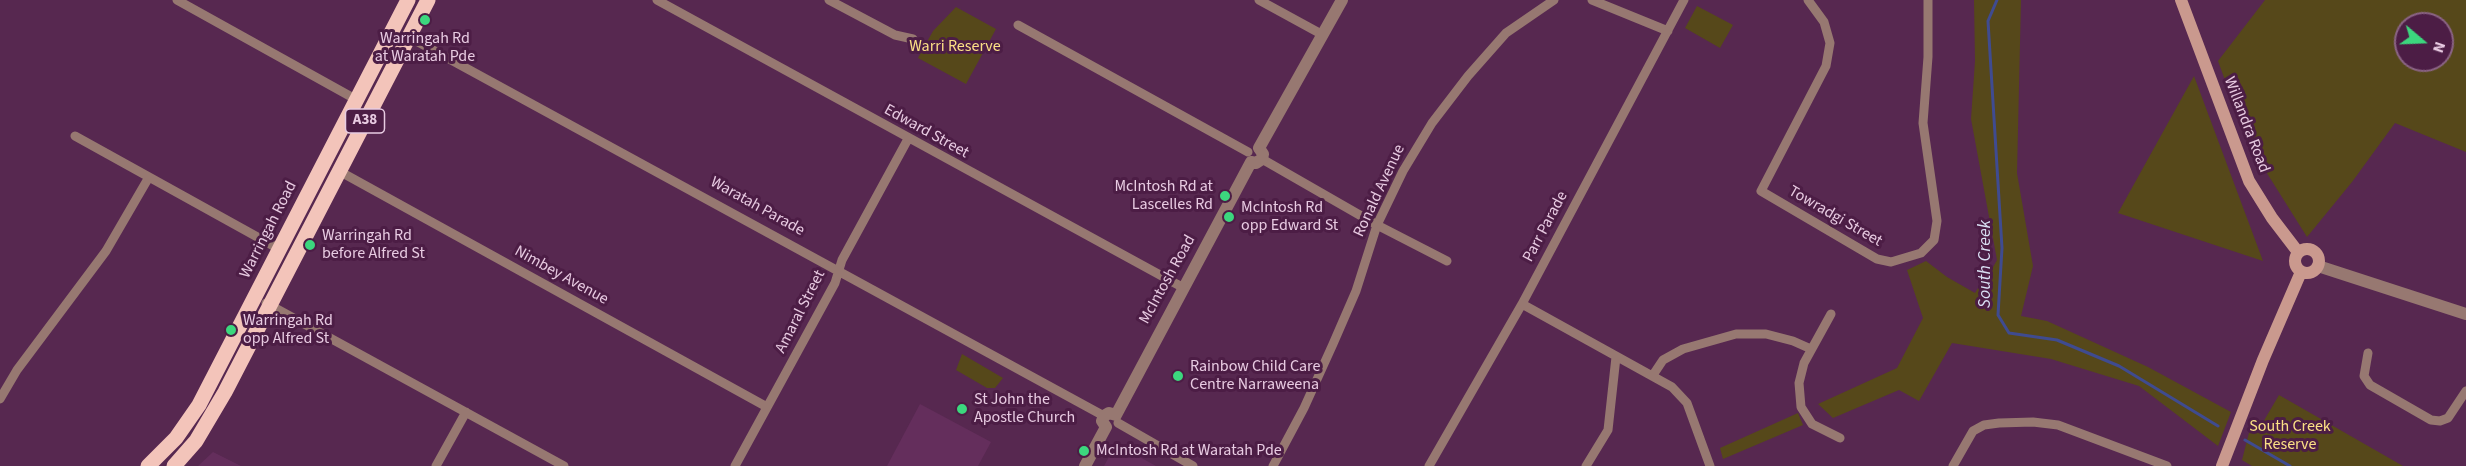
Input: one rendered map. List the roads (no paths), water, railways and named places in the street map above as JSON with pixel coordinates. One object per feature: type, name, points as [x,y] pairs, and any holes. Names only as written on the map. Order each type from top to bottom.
[{"type":"highway","name":"Warringah Road","points":[[148,466],[176,438],[199,405],[408,0]]},
{"type":"highway","name":"A38","points":[[174,466],[196,441],[211,417],[428,0]]},
{"type":"highway","name":"Waratah Parade","points":[[393,29],[409,37]]},
{"type":"main road","name":"Willandra Road","points":[[2181,0],[2249,181],[2272,218],[2298,252]]},
{"type":"main road","points":[[2306,249],[2314,251],[2319,258],[2318,266],[2309,273],[2301,272],[2295,265],[2298,252],[2306,249]]},
{"type":"main road","points":[[2222,466],[2301,272]]},
{"type":"street","points":[[177,0],[357,100]]},
{"type":"street","name":"Edward Street","points":[[657,0],[1182,287]]},
{"type":"street","points":[[829,0],[895,35],[913,39]]},
{"type":"street","points":[[1259,0],[1323,35]]},
{"type":"street","name":"McIntosh Road","points":[[1085,466],[1342,0]]},
{"type":"street","name":"Ronald Avenue","points":[[1273,466],[1304,408],[1351,302],[1377,225],[1420,142],[1468,76],[1506,33],[1554,0]]},
{"type":"street","points":[[1592,0],[1668,31]]},
{"type":"street","name":"Parr Parade","points":[[1429,466],[1522,304],[1684,0]]},
{"type":"street","name":"Towradgi Street","points":[[1808,0],[1824,22],[1830,43],[1826,66],[1761,191],[1877,259],[1891,262],[1921,253],[1934,240],[1937,221],[1923,123],[1928,57],[1928,0]]},
{"type":"street","points":[[1018,25],[1377,225],[1447,261]]},
{"type":"street","name":"Waratah Parade","points":[[409,37],[1193,466]]},
{"type":"street","points":[[75,136],[279,249]]},
{"type":"street","name":"Amaral Street","points":[[735,466],[835,283],[842,260],[908,139]]},
{"type":"street","name":"Nimbey Avenue","points":[[339,171],[767,407]]},
{"type":"street","points":[[0,399],[17,370],[106,251],[149,177]]},
{"type":"street","points":[[2318,266],[2466,314]]},
{"type":"street","points":[[255,297],[564,466]]},
{"type":"street","points":[[1522,304],[1672,387],[1687,403],[1710,466]]},
{"type":"street","points":[[1831,314],[1810,349],[1799,383],[1801,407],[1812,424],[1840,438]]},
{"type":"street","points":[[1653,375],[1663,360],[1683,349],[1736,334],[1766,334],[1793,341],[1810,349]]},
{"type":"street","points":[[2368,353],[2364,376],[2370,386],[2431,420],[2440,421],[2448,418],[2466,390]]},
{"type":"street","points":[[1586,466],[1608,430],[1616,357]]},
{"type":"street","points":[[436,466],[466,412]]},
{"type":"street","points":[[1953,466],[1973,430],[1984,425],[1999,423],[2033,422],[2058,425],[2168,466]]},
{"type":"waterway","name":"South Creek","points":[[1997,0],[1988,21],[2002,248],[1998,315],[2009,333],[2057,340],[2119,366],[2218,426]]},
{"type":"waterway","name":"South Creek","points":[[2245,440],[2290,466]]},
{"type":"place","name":"Warringah Rd at Waratah Pde","points":[[425,20]]},
{"type":"place","name":"McIntosh Rd at Lascelles Rd","points":[[1225,196]]},
{"type":"place","name":"McIntosh Rd opp Edward St","points":[[1229,217]]},
{"type":"place","name":"Warringah Rd before Alfred St","points":[[310,245]]},
{"type":"place","name":"Warringah Rd opp Alfred St","points":[[231,330]]},
{"type":"place","name":"Rainbow Child Care Centre Narraweena","points":[[1178,376]]},
{"type":"place","name":"St John the Apostle Church","points":[[962,409]]},
{"type":"place","name":"McIntosh Rd at Waratah Pde","points":[[1084,451]]},
{"type":"park label","name":"Warri Reserve","points":[[955,47]]},
{"type":"park label","name":"South Creek Reserve","points":[[2290,436]]}]
